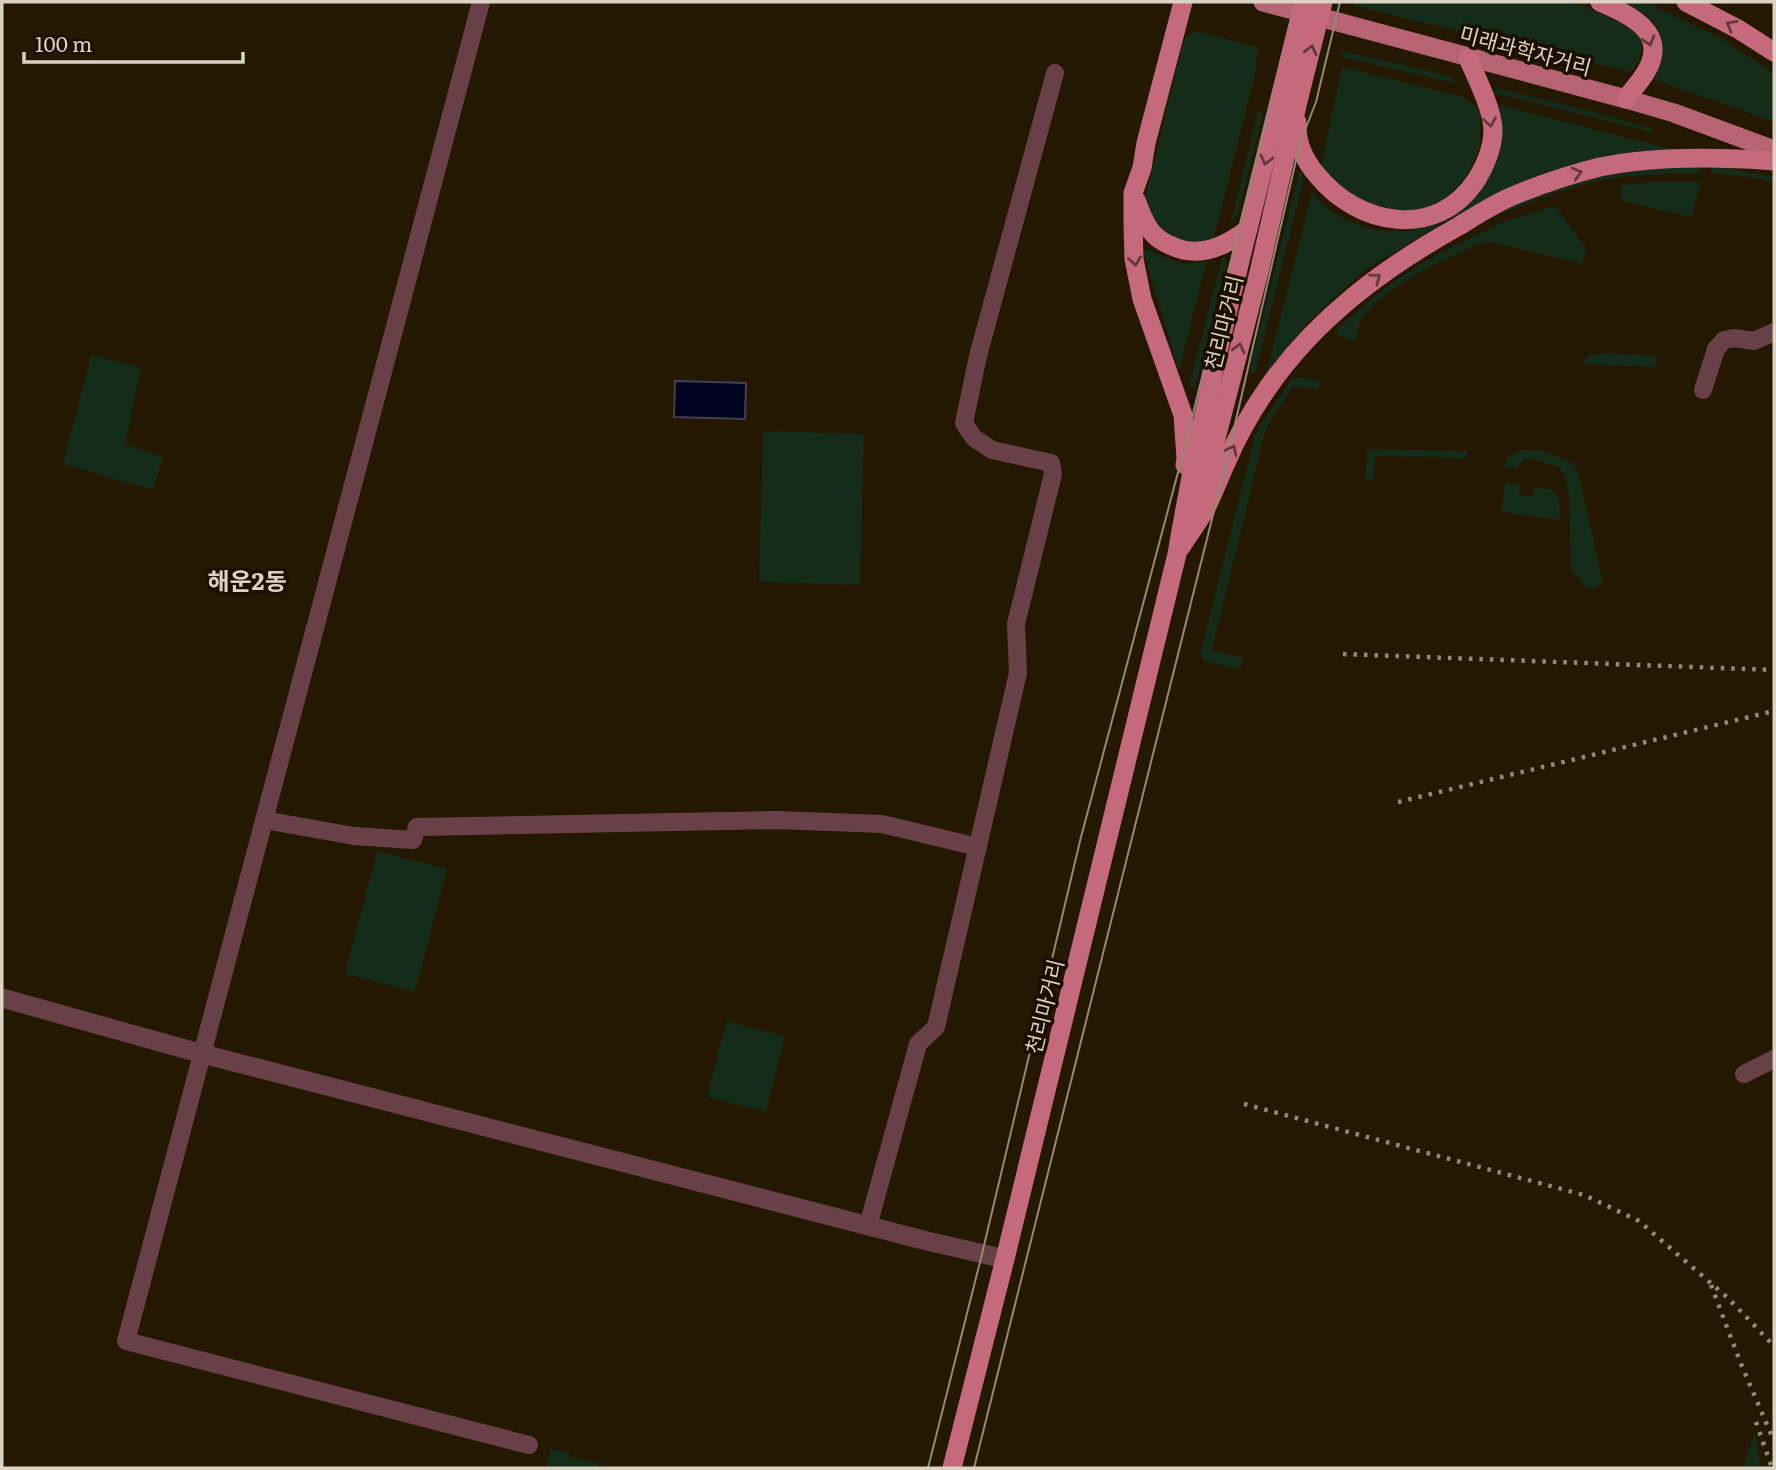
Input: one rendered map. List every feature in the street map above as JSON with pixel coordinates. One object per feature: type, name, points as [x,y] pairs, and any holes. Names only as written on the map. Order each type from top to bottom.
[{"type":"highway","points":[[1177,554],[1186,458],[1182,415],[1142,299],[1134,258],[1133,193],[1142,167],[1183,2]]},
{"type":"highway","points":[[1304,2],[1291,95],[1297,135],[1308,164],[1336,196],[1371,215],[1392,219],[1430,216],[1448,208],[1472,187],[1482,170],[1492,142],[1493,126],[1488,106],[1468,58]]},
{"type":"highway","points":[[1291,95],[1323,2]]},
{"type":"highway","points":[[1600,2],[1636,20],[1651,36],[1653,50],[1650,62],[1626,99]]},
{"type":"highway","points":[[1686,2],[1738,29],[1774,52]]},
{"type":"highway","name":"천리마거리","points":[[952,1468],[1177,554],[1196,450],[1248,229],[1291,95]]},
{"type":"highway","name":"천리마거리","points":[[1177,554],[1210,463],[1259,272],[1291,95]]},
{"type":"highway","points":[[1177,554],[1208,504],[1238,437],[1267,389],[1317,329],[1356,293],[1386,271],[1440,236],[1513,196],[1600,167],[1637,161],[1774,161]]},
{"type":"highway","points":[[1133,193],[1152,233],[1180,250],[1210,250],[1236,239],[1248,229]]},
{"type":"main road","name":"미래과학자거리","points":[[1262,2],[1626,99],[1674,113],[1774,150]]},
{"type":"street","points":[[481,2],[126,1341],[529,1444]]},
{"type":"street","points":[[868,1226],[918,1044],[936,1027],[1018,673],[1016,624],[1053,474],[1051,463],[992,450],[974,438],[964,423],[978,356],[1055,73]]},
{"type":"street","points":[[1703,390],[1716,349],[1724,340],[1734,338],[1754,341],[1774,332]]},
{"type":"street","points":[[264,820],[354,836],[413,841],[417,827],[816,821],[882,824],[978,846]]},
{"type":"street","points":[[2,998],[203,1054],[1005,1259]]},
{"type":"street","points":[[1744,1074],[1774,1059]]},
{"type":"green space","points":[[1355,2],[1572,2],[1620,22],[1635,32],[1642,47],[1639,61],[1631,72],[1354,6]]},
{"type":"green space","points":[[1620,2],[1645,2],[1718,37],[1774,73],[1774,123],[1655,80],[1661,52],[1658,31],[1646,15]]},
{"type":"green space","points":[[1197,31],[1259,48],[1214,237],[1198,242],[1182,242],[1158,227],[1145,198],[1182,46],[1187,36]]},
{"type":"green space","points":[[1342,51],[1439,73],[1458,84],[1341,57]]},
{"type":"green space","points":[[1342,67],[1463,97],[1476,106],[1480,114],[1477,155],[1464,180],[1444,199],[1432,206],[1405,213],[1352,201],[1321,166]]},
{"type":"green space","points":[[1498,88],[1653,129],[1652,132],[1493,93]]},
{"type":"green space","points":[[1499,105],[1675,150],[1631,153],[1562,167],[1507,189],[1437,226],[1365,270],[1308,322],[1267,371],[1312,192],[1327,208],[1358,225],[1390,231],[1421,228],[1450,217],[1474,198],[1492,172],[1501,141]]},
{"type":"green space","points":[[1258,111],[1263,112],[1238,213],[1230,225]]},
{"type":"green space","points":[[1700,167],[1702,173],[1650,174],[1598,181],[1483,220],[1533,196],[1598,176],[1650,168]]},
{"type":"green space","points":[[1710,167],[1774,177],[1774,182],[1712,173]]},
{"type":"green space","points":[[1300,169],[1304,179],[1255,373],[1249,372]]},
{"type":"green space","points":[[1701,182],[1691,217],[1621,201],[1622,185]]},
{"type":"green space","points":[[1555,206],[1586,248],[1583,264],[1486,241],[1433,265],[1379,300],[1361,318],[1356,341],[1341,337],[1335,331],[1387,286],[1433,257],[1502,222]]},
{"type":"green space","points":[[1146,249],[1184,264],[1206,262],[1179,371],[1149,271],[1144,251]]},
{"type":"green space","points":[[1225,257],[1225,270],[1195,387],[1189,386],[1222,258]]},
{"type":"green space","points":[[1608,353],[1656,356],[1656,367],[1582,364],[1587,355]]},
{"type":"green space","points":[[91,355],[141,367],[125,444],[163,457],[153,490],[63,464]]},
{"type":"green space","points":[[1292,379],[1320,381],[1318,390],[1296,386],[1292,388],[1264,435],[1212,650],[1243,658],[1240,670],[1204,661],[1200,654],[1255,436]]},
{"type":"green space","points":[[763,431],[864,434],[860,585],[759,582]]},
{"type":"green space","points":[[1367,449],[1467,451],[1467,458],[1375,456],[1374,479],[1366,479]]},
{"type":"green space","points":[[1522,450],[1543,451],[1573,463],[1580,479],[1603,582],[1593,589],[1585,587],[1571,571],[1569,495],[1566,479],[1559,467],[1526,458],[1516,469],[1503,467],[1508,457]]},
{"type":"green space","points":[[1506,483],[1519,484],[1520,496],[1533,496],[1535,488],[1551,489],[1559,497],[1560,520],[1502,512]]},
{"type":"green space","points":[[377,851],[447,869],[415,992],[345,974]]},
{"type":"green space","points":[[726,1021],[785,1036],[766,1112],[707,1097]]},
{"type":"green space","points":[[1755,1433],[1761,1468],[1742,1468]]},
{"type":"green space","points":[[551,1449],[570,1453],[569,1457],[598,1463],[596,1468],[546,1468]]},
{"type":"water","points":[[675,381],[746,383],[745,419],[674,417]]},
{"type":"tram line","points":[[928,1468],[1080,841],[1185,446],[1295,2]]},
{"type":"tram line","points":[[974,1468],[1226,463],[1300,143],[1316,102],[1340,2]]},
{"type":"railway","points":[[1343,654],[1774,670]]},
{"type":"railway","points":[[1398,802],[1774,711]]},
{"type":"railway","points":[[1244,1104],[1584,1195],[1639,1221],[1728,1298],[1774,1346]]},
{"type":"railway","points":[[1711,1285],[1774,1441]]},
{"type":"railway","points":[[1756,1422],[1772,1468]]},
{"type":"district","name":"해운2동","points":[[247,579]]}]
